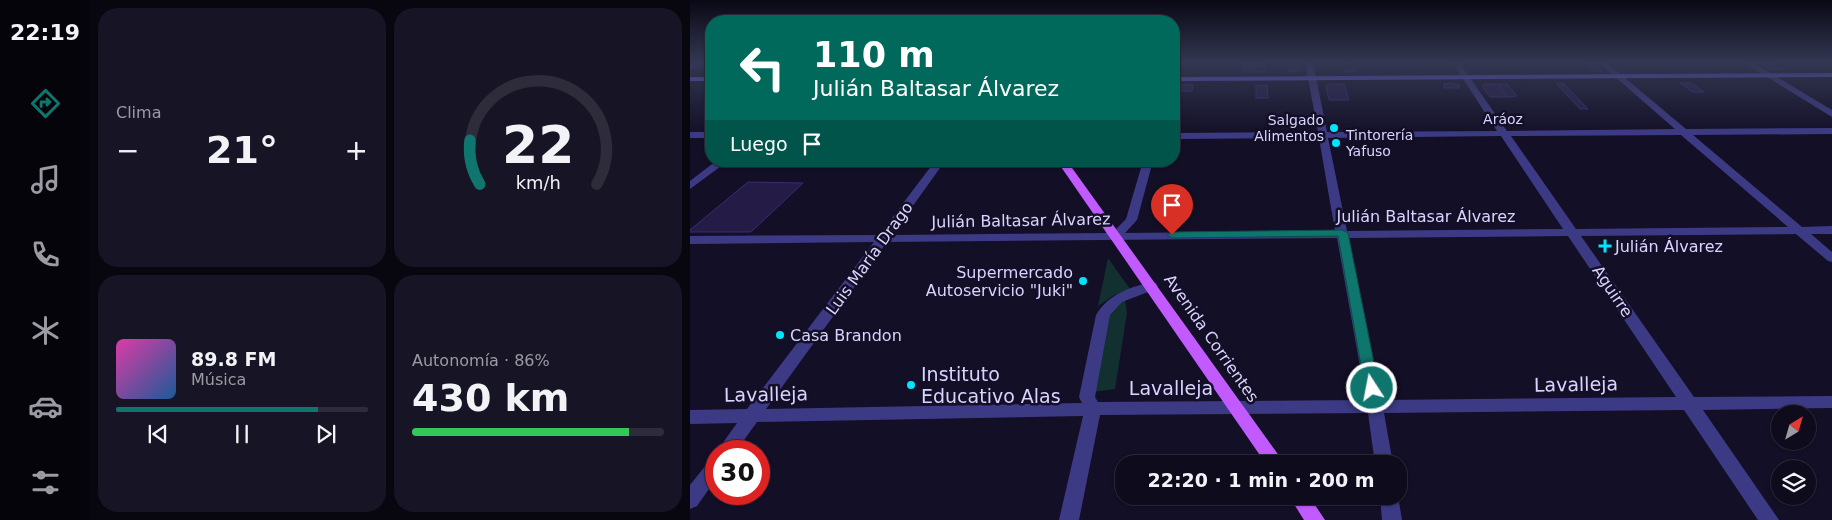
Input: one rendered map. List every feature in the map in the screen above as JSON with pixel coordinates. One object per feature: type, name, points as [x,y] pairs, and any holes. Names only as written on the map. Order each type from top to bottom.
[{"type":"main road","name":"Avenida Corrientes","points":[[1066,167],[1270,455]]},
{"type":"main road","points":[[1304,505],[1315,520]]},
{"type":"street","points":[[1314,86],[1383,455]]},
{"type":"street","name":"Aguirre","points":[[1471,86],[1769,520]]},
{"type":"street","points":[[1630,86],[1832,258]]},
{"type":"street","points":[[1786,86],[1832,114]]},
{"type":"street","name":"Aráoz","points":[[1180,136],[1832,131]]},
{"type":"street","points":[[690,135],[705,135]]},
{"type":"street","points":[[690,186],[715,167]]},
{"type":"street","name":"Luis María Drago","points":[[734,440],[936,167]]},
{"type":"street","points":[[1116,235],[1131,220],[1146,167]]},
{"type":"street","name":"Julián Baltasar Álvarez","points":[[690,240],[1832,230]]},
{"type":"street","points":[[1069,520],[1093,408],[1087,397],[1102,315],[1107,306],[1116,299],[1151,286]]},
{"type":"street","name":"Lavalleja","points":[[690,417],[754,414],[1093,408],[1832,402]]},
{"type":"street","points":[[690,500],[705,480]]},
{"type":"street","points":[[1390,505],[1392,520]]},
{"type":"green space","points":[[1108,258],[1130,289],[1114,295],[1098,306]]},
{"type":"green space","points":[[1125,300],[1127,313],[1115,389],[1093,392],[1106,319],[1116,304]]},
{"type":"building","points":[[1180,86],[1193,86],[1192,91],[1180,91]]},
{"type":"building","points":[[1256,86],[1267,86],[1268,98],[1256,98]]},
{"type":"building","points":[[1326,86],[1345,86],[1349,100],[1329,100]]},
{"type":"building","points":[[1444,86],[1459,86],[1460,88],[1445,88]]},
{"type":"building","points":[[1482,86],[1500,86],[1507,97],[1490,97]]},
{"type":"building","points":[[1500,86],[1509,86],[1517,96],[1507,97]]},
{"type":"building","points":[[1559,86],[1566,86],[1588,109],[1580,109]]},
{"type":"building","points":[[1685,86],[1696,86],[1704,92],[1693,92]]},
{"type":"building","points":[[748,182],[803,183],[751,232],[690,232],[690,230]]},
{"type":"place","name":"Salgado Alimentos","points":[[1334,128]]},
{"type":"place","name":"Tintorería Yafuso","points":[[1336,143]]},
{"type":"place","name":"Julián Álvarez","points":[[1605,246]]},
{"type":"place","name":"Supermercado Autoservicio \"Juki\"","points":[[1083,281]]},
{"type":"place","name":"Casa Brandon","points":[[780,335]]},
{"type":"place","name":"Instituto Educativo Alas","points":[[911,385]]},
{"type":"route","points":[[1172,235],[1342,233],[1372,388]]}]
